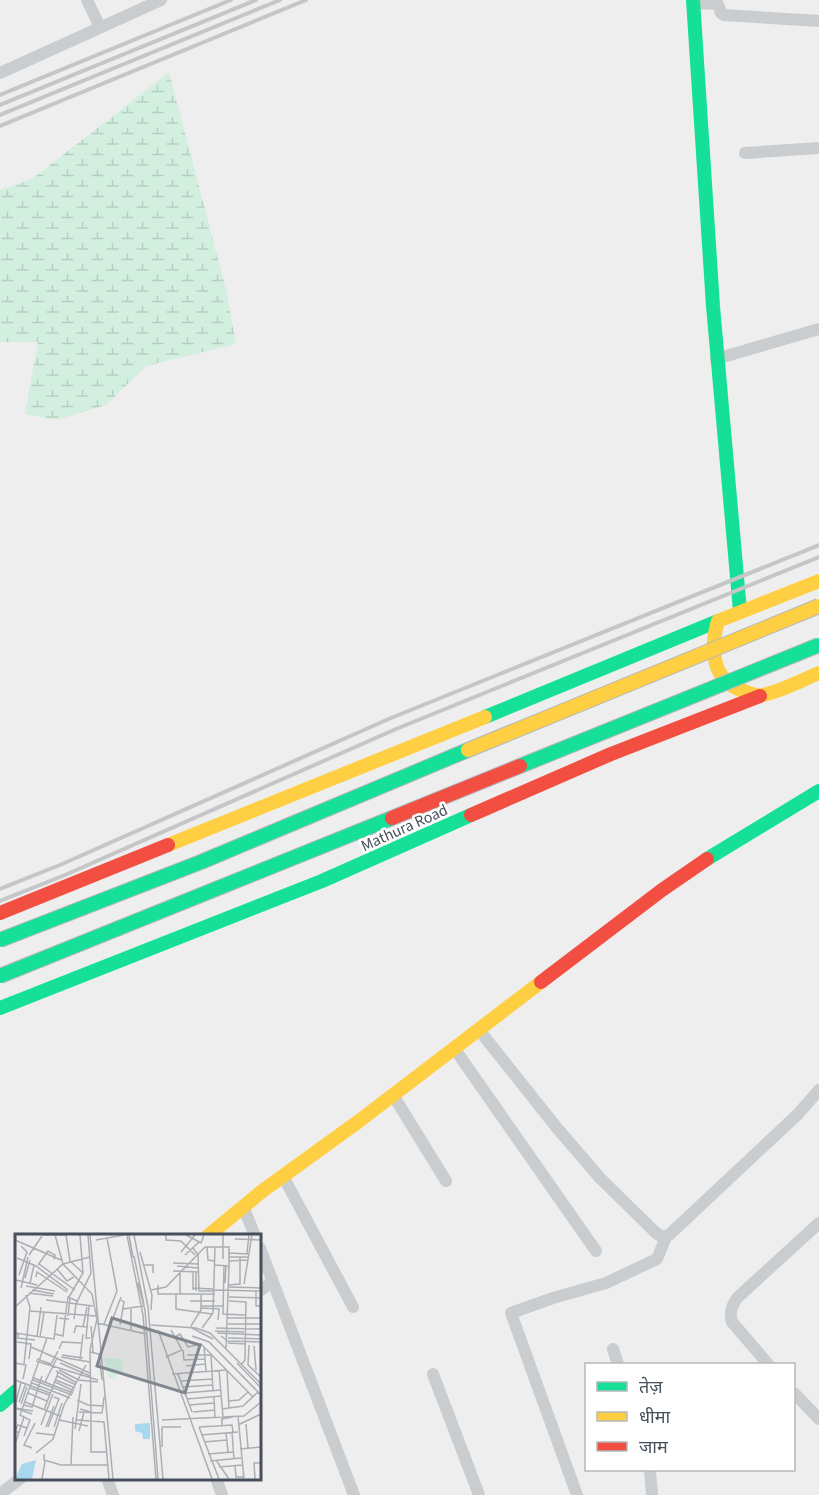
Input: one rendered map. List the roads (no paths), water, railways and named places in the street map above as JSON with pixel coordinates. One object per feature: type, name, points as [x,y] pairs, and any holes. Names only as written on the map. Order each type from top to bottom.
[{"type":"main road","points":[[693,2],[701,159],[716,359],[740,611]]},
{"type":"main road","points":[[0,913],[643,653],[740,611],[819,581]]},
{"type":"main road","points":[[0,940],[201,862],[401,777],[819,606]]},
{"type":"main road","points":[[718,621],[713,639],[714,659],[722,676],[737,689],[760,696]]},
{"type":"main road","name":"Mathura Road","points":[[0,976],[819,645]]},
{"type":"main road","name":"Mathura Road","points":[[0,1008],[322,881],[611,754],[760,696],[817,679]]},
{"type":"main road","points":[[210,1234],[243,1206],[662,890],[706,860],[819,791]]},
{"type":"main road","points":[[0,1405],[15,1392]]},
{"type":"street","points":[[87,0],[100,27]]},
{"type":"street","points":[[0,73],[161,0]]},
{"type":"street","points":[[693,2],[718,2],[721,13],[724,15],[819,21]]},
{"type":"street","points":[[745,153],[819,148]]},
{"type":"street","points":[[716,359],[819,329]]},
{"type":"street","points":[[479,1030],[600,1178],[655,1232],[666,1237]]},
{"type":"street","points":[[454,1048],[596,1251]]},
{"type":"street","points":[[577,1495],[511,1313],[606,1283],[657,1259],[666,1237],[798,1114],[819,1090]]},
{"type":"street","points":[[393,1095],[446,1181]]},
{"type":"street","points":[[283,1176],[353,1307]]},
{"type":"street","points":[[243,1206],[254,1234]]},
{"type":"street","points":[[766,1363],[732,1322],[730,1315],[732,1307],[737,1298],[819,1223]]},
{"type":"street","points":[[261,1251],[354,1495]]},
{"type":"street","points":[[261,1290],[272,1281]]},
{"type":"street","points":[[613,1349],[617,1363]]},
{"type":"street","points":[[433,1374],[479,1495]]},
{"type":"street","points":[[795,1398],[819,1419]]},
{"type":"street","points":[[650,1471],[652,1495]]},
{"type":"street","points":[[4,1493],[20,1480]]},
{"type":"street","points":[[106,1480],[113,1495]]},
{"type":"street","points":[[216,1480],[222,1495]]},
{"type":"railway","points":[[0,95],[231,0]]},
{"type":"railway","points":[[0,105],[256,0]]},
{"type":"railway","points":[[0,115],[280,0]]},
{"type":"railway","points":[[0,126],[306,0]]},
{"type":"railway","points":[[0,889],[60,865],[391,718],[819,545]]},
{"type":"railway","points":[[0,901],[65,875],[396,729],[819,557]]}]
